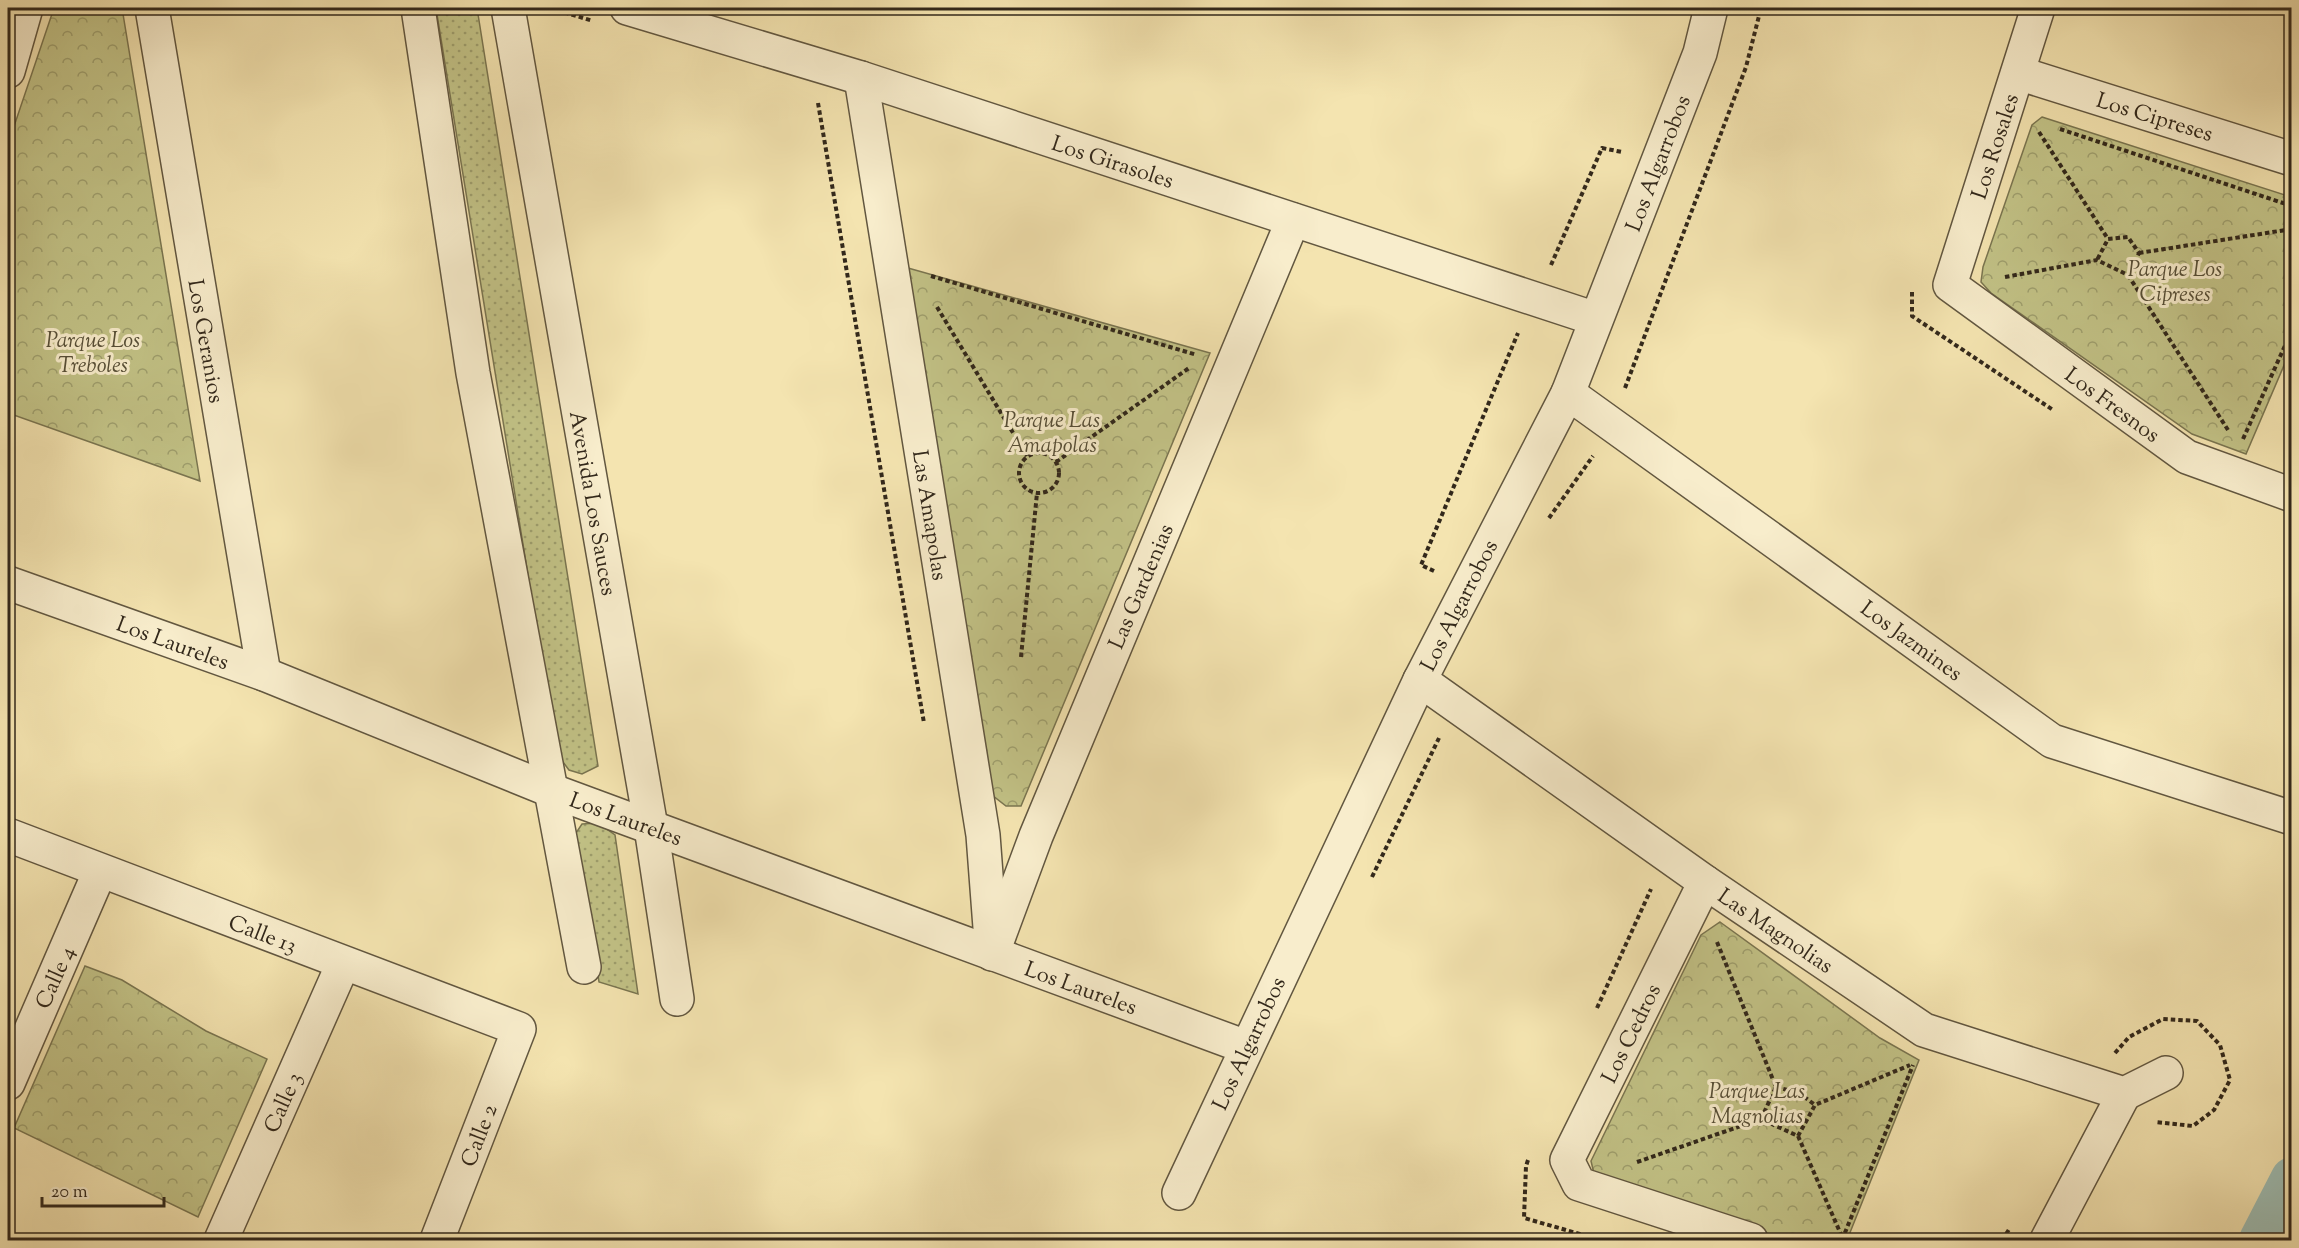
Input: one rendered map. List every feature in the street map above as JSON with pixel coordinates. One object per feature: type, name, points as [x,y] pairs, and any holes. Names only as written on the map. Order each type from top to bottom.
[{"type":"street","points":[[8,71],[26,8]]},
{"type":"street","name":"Los Geranios","points":[[152,8],[264,674]]},
{"type":"street","points":[[418,8],[473,373],[584,967]]},
{"type":"street","name":"Avenida Los Sauces","points":[[508,8],[651,827],[677,999]]},
{"type":"street","name":"Los Girasoles","points":[[627,8],[861,78],[1596,318]]},
{"type":"street","name":"Los Algarrobos","points":[[1179,1193],[1420,680],[1568,393],[1700,53],[1711,8]]},
{"type":"street","name":"Los Rosales","points":[[1950,285],[2038,8]]},
{"type":"street","name":"Los Cipreses","points":[[2018,73],[2292,159]]},
{"type":"street","name":"Las Amapolas","points":[[861,78],[983,835],[992,954]]},
{"type":"street","name":"Las Gardenias","points":[[992,954],[1036,836],[1293,220]]},
{"type":"street","name":"Los Fresnos","points":[[1950,285],[2187,457],[2292,495]]},
{"type":"street","name":"Los Jazmines","points":[[1568,393],[2052,741],[2292,818]]},
{"type":"street","name":"Los Laureles","points":[[8,583],[264,674],[550,790],[1246,1047]]},
{"type":"street","name":"Las Magnolias","points":[[1420,680],[1705,882],[1924,1030],[2124,1094]]},
{"type":"street","name":"Calle 13","points":[[8,835],[519,1029]]},
{"type":"street","name":"Calle 4","points":[[8,1083],[100,871]]},
{"type":"street","name":"Los Cedros","points":[[1705,882],[1567,1160],[1579,1184],[1751,1240]]},
{"type":"street","name":"Calle 3","points":[[221,1240],[343,964]]},
{"type":"street","name":"Calle 2","points":[[437,1240],[519,1029]]},
{"type":"street","points":[[2047,1240],[2124,1094],[2166,1073]]},
{"type":"path","points":[[550,8],[594,21]]},
{"type":"path","points":[[1633,394],[1624,387],[1746,68],[1761,8]]},
{"type":"path","points":[[818,101],[924,727]]},
{"type":"path","points":[[2031,137],[2035,126],[2108,239]]},
{"type":"path","points":[[2051,126],[2292,206]]},
{"type":"path","points":[[1547,274],[1602,148],[1630,153]]},
{"type":"path","points":[[2139,253],[2292,229]]},
{"type":"path","points":[[2108,239],[2128,237],[2139,253]]},
{"type":"path","points":[[2097,260],[2108,239]]},
{"type":"path","points":[[2128,275],[2139,253]]},
{"type":"path","points":[[1996,279],[2097,260],[2128,275],[2233,438]]},
{"type":"path","points":[[921,274],[1204,357]]},
{"type":"path","points":[[936,306],[1027,456]]},
{"type":"path","points":[[1437,573],[1421,565],[1520,330]]},
{"type":"path","points":[[2239,448],[2292,330]]},
{"type":"path","points":[[1056,462],[1195,364]]},
{"type":"path","points":[[1037,452],[1048,454],[1056,462],[1060,473],[1057,484],[1048,491],[1037,494],[1028,490],[1021,483],[1018,474],[1020,464],[1027,456],[1037,452]]},
{"type":"path","points":[[1021,657],[1037,494]]},
{"type":"path","points":[[1713,933],[1776,1087],[1761,1119]]},
{"type":"path","points":[[1798,1136],[1815,1105],[1913,1064],[1842,1240]]},
{"type":"path","points":[[1776,1087],[1799,1093],[1815,1105]]},
{"type":"path","points":[[1630,1165],[1761,1119],[1798,1136],[1842,1240]]},
{"type":"path","points":[[1524,1218],[1601,1240]]},
{"type":"path","points":[[1165,1240],[1168,1234]]},
{"type":"path","points":[[1787,1237],[1798,1240]]},
{"type":"green space","name":"Parque Los Treboles","points":[[54,8],[122,8],[200,481],[8,413],[8,144]]},
{"type":"green space","points":[[436,8],[477,8],[598,766],[582,774],[569,770],[557,754]]},
{"type":"green space","name":"Parque Los Cipreses","points":[[2042,117],[2291,197],[2291,349],[2246,454],[2192,434],[1991,293],[1981,282],[1983,267],[2032,125]]},
{"type":"green space","name":"Parque Las Amapolas","points":[[908,268],[1210,353],[1021,806],[1006,806],[992,795]]},
{"type":"green space","points":[[598,823],[615,835],[638,994],[599,982],[591,928],[572,839],[582,824]]},
{"type":"green space","name":"Parque Las Magnolias","points":[[1720,922],[1880,1038],[1919,1060],[1847,1240],[1782,1240],[1596,1182],[1591,1161],[1701,935]]},
{"type":"green space","points":[[85,966],[122,980],[206,1031],[267,1059],[198,1217],[14,1128]]},
{"type":"waterway","points":[[2260,1240],[2292,1178]]}]
